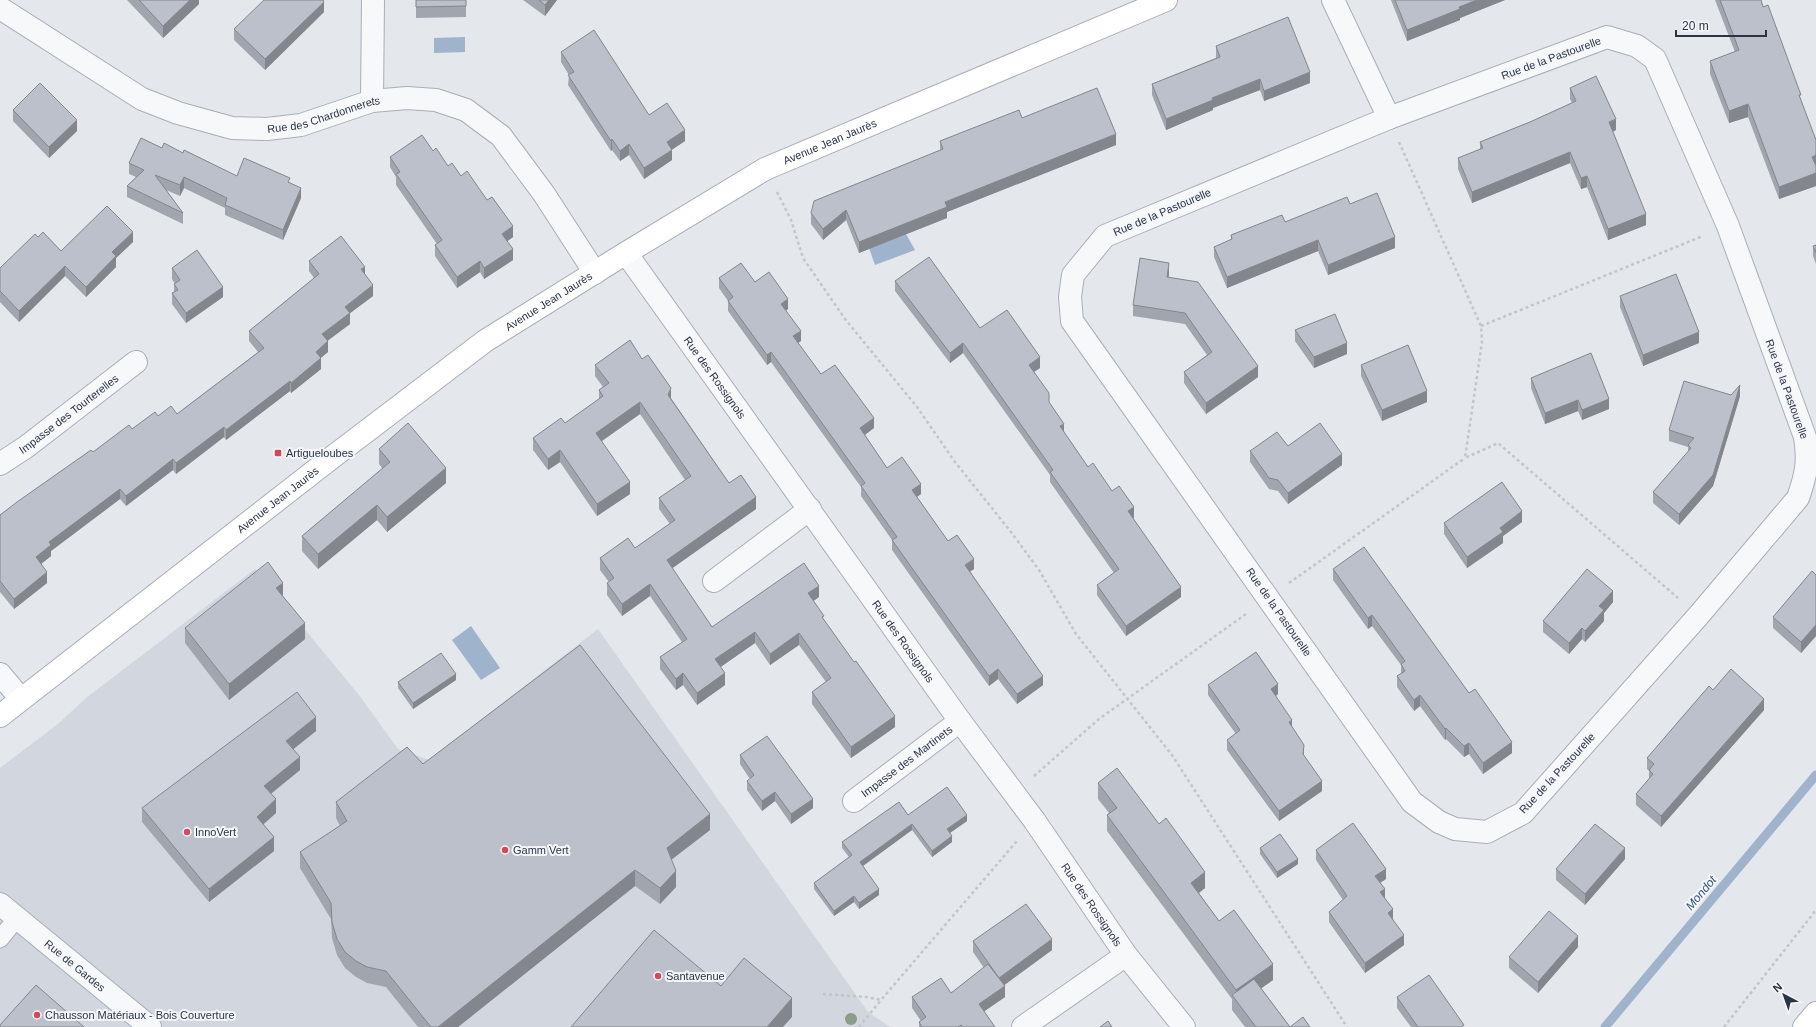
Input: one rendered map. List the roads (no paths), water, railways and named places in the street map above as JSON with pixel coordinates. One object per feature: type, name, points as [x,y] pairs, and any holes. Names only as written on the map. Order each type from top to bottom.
[{"type":"street","points":[[372,101],[373,0]]},
{"type":"street","name":"Avenue Jean Jaurès","points":[[0,716],[330,459],[485,341],[595,274],[626,253],[765,169],[1166,0]]},
{"type":"street","points":[[1333,0],[1388,118]]},
{"type":"street","name":"Rue des Chardonnerets","points":[[0,8],[142,99],[178,113],[232,128],[267,128],[300,125],[372,101],[407,98],[436,100],[466,110],[500,136],[544,194],[595,274]]},
{"type":"street","name":"Rue de la Pastourelle","points":[[1607,37],[1637,46],[1655,59],[1728,226],[1805,437],[1808,456],[1806,476],[1798,498],[1699,616],[1522,813],[1487,832],[1455,829],[1440,822],[1412,802],[1072,321],[1070,297],[1073,275],[1105,236],[1388,118],[1607,37]]},
{"type":"street","name":"Rue des Rossignols","points":[[626,253],[810,508],[960,722],[1034,820],[1126,955],[1184,1027]]},
{"type":"street","name":"Impasse des Tourterelles","points":[[0,464],[26,447],[136,362]]},
{"type":"street","points":[[714,581],[810,508]]},
{"type":"street","points":[[0,674],[21,699]]},
{"type":"street","name":"Impasse des Martinets","points":[[854,801],[960,722]]},
{"type":"street","name":"Rue de Gardes","points":[[0,904],[150,1027]]},
{"type":"street","points":[[1023,1027],[1126,955]]},
{"type":"street","points":[[1804,1027],[1816,1013]]},
{"type":"lane","points":[[0,939],[17,918]]},
{"type":"water","points":[[465,37],[465,52],[434,53],[434,38]]},
{"type":"water","points":[[906,234],[915,250],[875,265],[869,248]]},
{"type":"water","points":[[471,626],[500,668],[481,680],[452,640]]},
{"type":"waterway","name":"Mondot","points":[[1605,1027],[1816,775]]},
{"type":"place","name":"Artigueloubes","points":[[278,453]]},
{"type":"place","name":"InnoVert","points":[[187,832]]},
{"type":"place","name":"Gamm Vert","points":[[505,850]]},
{"type":"place","name":"Santavenue","points":[[658,976]]},
{"type":"place","name":"Chausson Matériaux - Bois Couverture","points":[[37,1015]]}]
